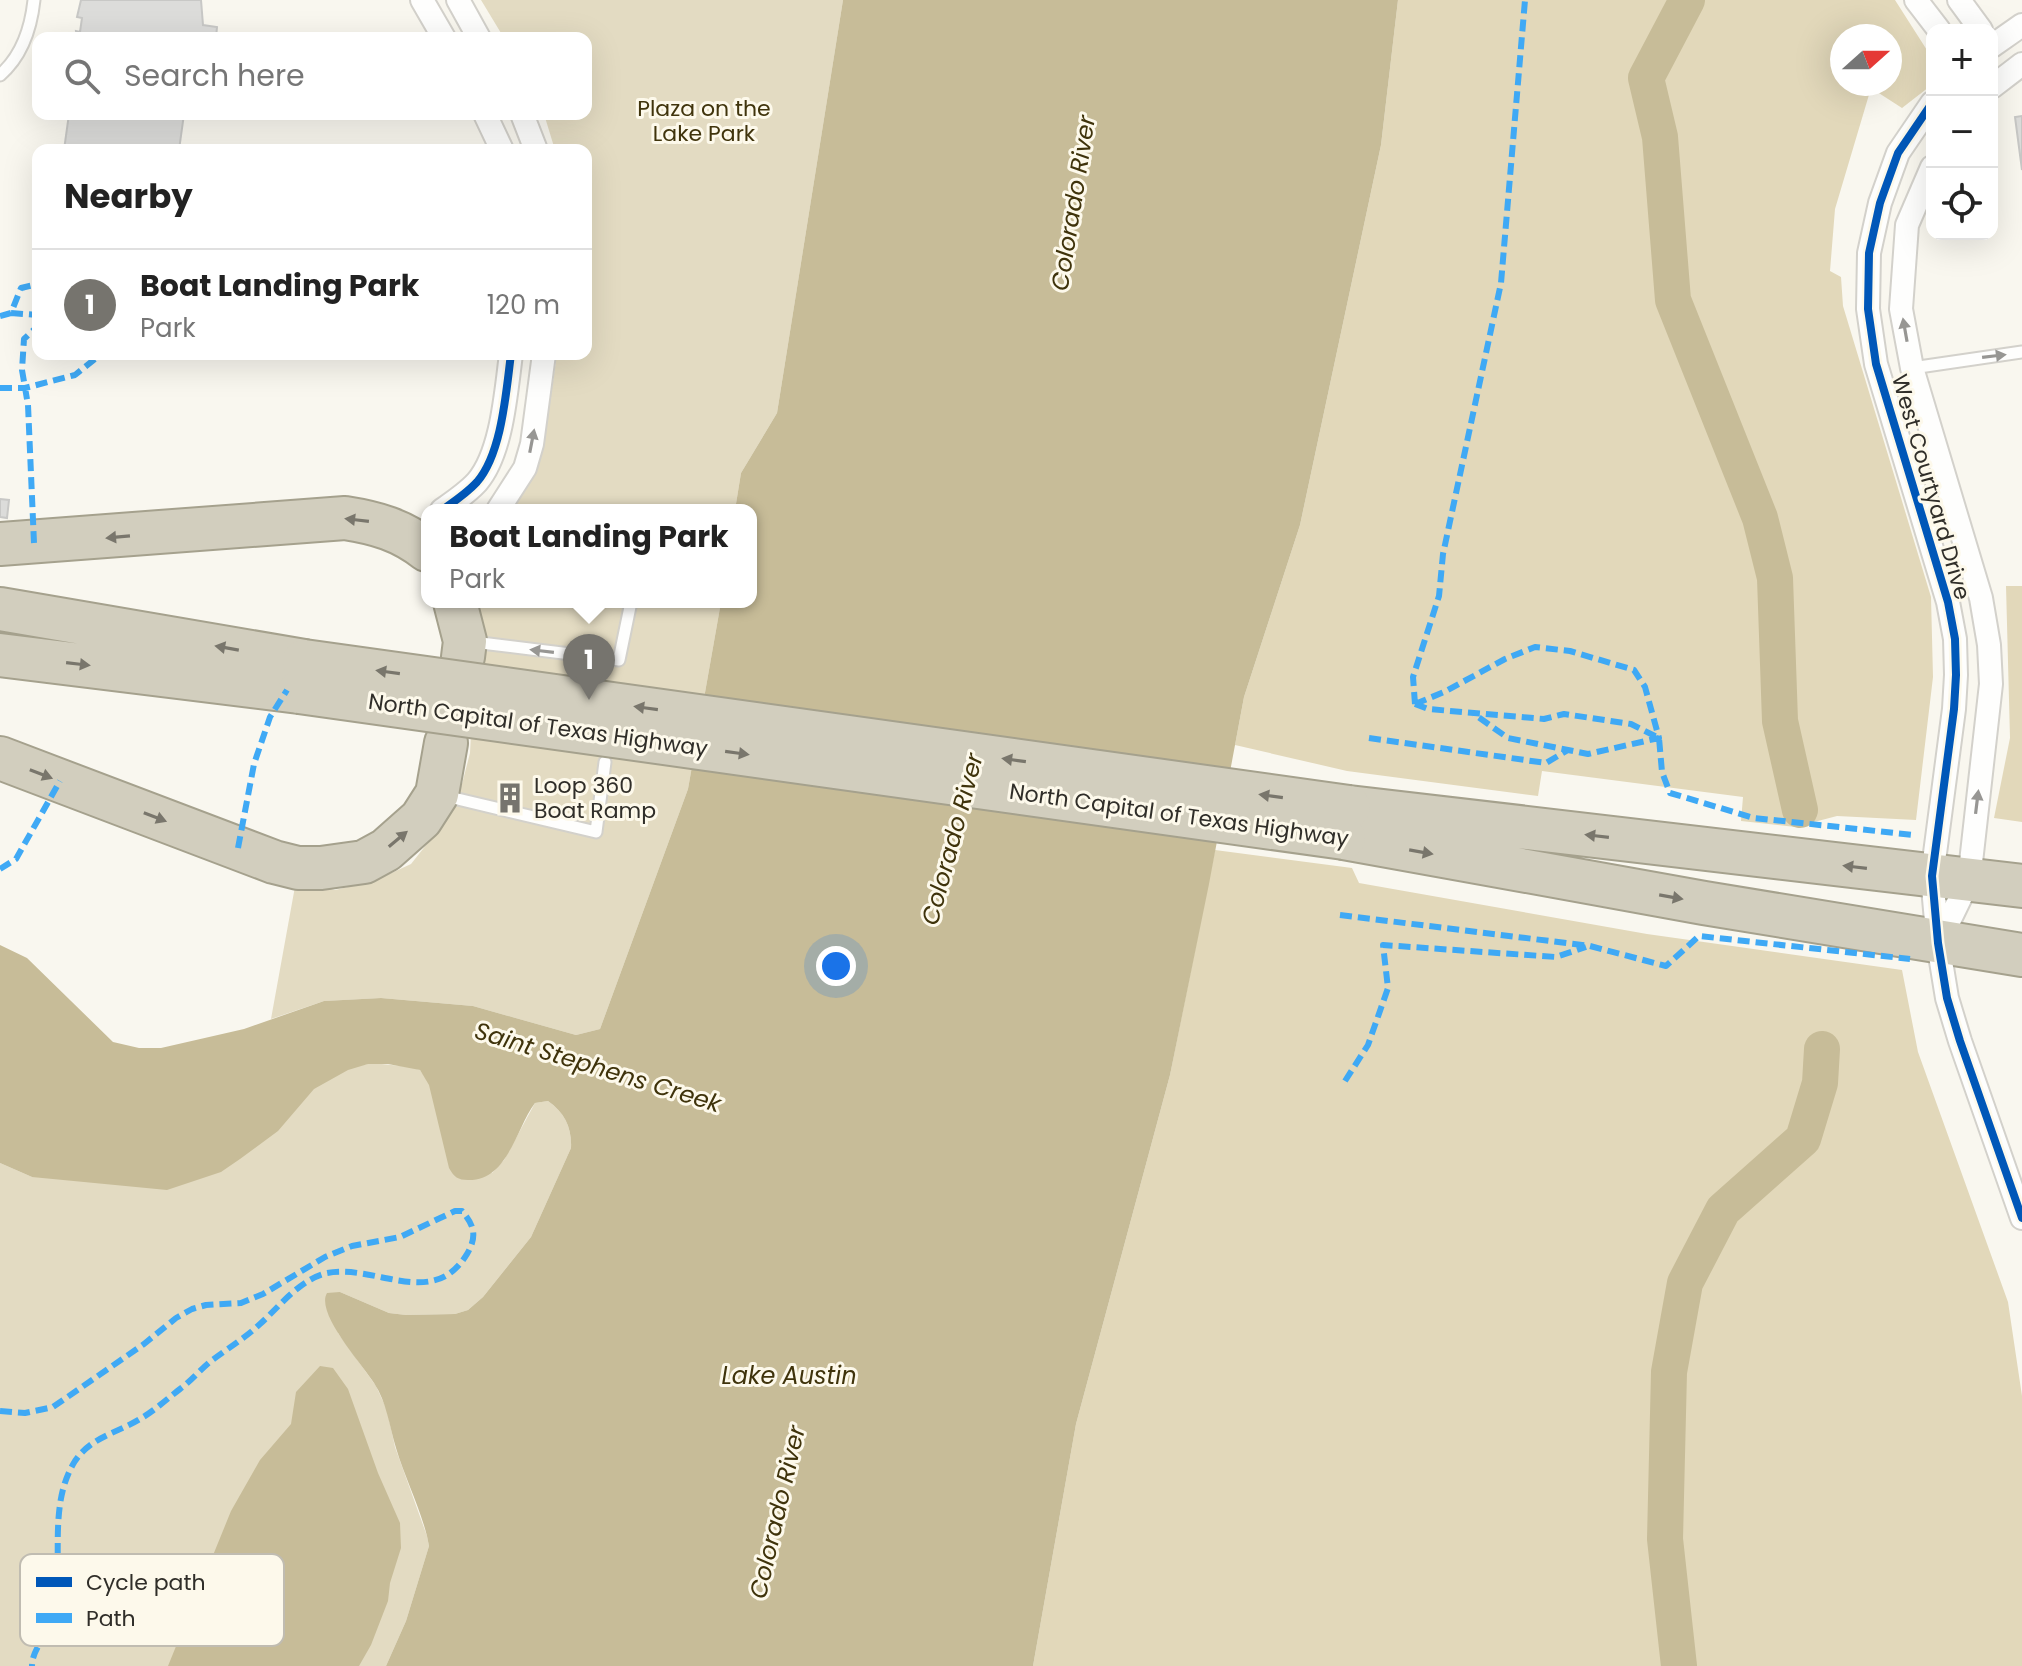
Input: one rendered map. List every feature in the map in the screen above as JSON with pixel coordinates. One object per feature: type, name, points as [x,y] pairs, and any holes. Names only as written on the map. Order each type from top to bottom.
[{"type":"highway","points":[[0,544],[345,518],[420,536]]},
{"type":"highway","name":"North Capital of Texas Highway","points":[[0,609],[302,676]]},
{"type":"highway","name":"North Capital of Texas Highway","points":[[0,655],[302,676],[1347,822],[2022,886]]},
{"type":"highway","points":[[0,758],[298,868],[321,868],[364,862],[386,850],[421,819],[437,794],[446,743]]},
{"type":"highway","name":"North Capital of Texas Highway","points":[[1347,822],[1938,943],[2022,955]]},
{"type":"street","points":[[422,0],[441,32]]},
{"type":"street","points":[[458,0],[476,32]]},
{"type":"street","points":[[1916,0],[1934,24]]},
{"type":"street","points":[[1959,0],[1977,24]]},
{"type":"street","points":[[1998,41],[2022,25]]},
{"type":"street","points":[[1998,51],[2016,68],[1998,82]]},
{"type":"street","name":"West Courtyard Drive","points":[[1926,112],[1898,153],[1880,203],[1869,253],[1868,309],[1880,377],[1948,602],[1955,639],[1951,878],[1938,943]]},
{"type":"street","points":[[488,120],[499,144]]},
{"type":"street","points":[[524,120],[534,144]]},
{"type":"street","name":"West Courtyard Drive","points":[[1932,168],[1907,225],[1901,309],[1912,368],[1981,598],[1989,645],[1991,684],[1938,943]]},
{"type":"street","points":[[449,504],[478,481],[489,463],[503,409],[510,360]]},
{"type":"street","points":[[502,504],[525,468],[532,444],[543,360]]},
{"type":"street","points":[[1880,377],[1912,368]]},
{"type":"street","points":[[1938,943],[1947,998],[1964,1056],[2022,1218]]},
{"type":"lane","points":[[0,75],[9,67],[23,43],[32,21],[34,0]]},
{"type":"lane","points":[[1912,368],[2022,352]]},
{"type":"lane","points":[[461,633],[619,660],[630,608]]},
{"type":"lane","points":[[437,794],[596,832],[605,762]]},
{"type":"green space","name":"Plaza on the Lake Park","points":[[481,0],[843,0],[777,413],[741,473],[736,504],[516,504],[538,454],[556,360],[592,360],[592,144],[553,144],[546,120],[592,120],[592,32],[500,32]]},
{"type":"green space","points":[[478,608],[720,608],[688,789],[600,1029],[576,1035],[473,1006],[381,998],[324,1001],[271,1019],[296,881],[335,890],[374,881],[411,864],[442,825],[462,784],[470,753]]},
{"type":"green space","points":[[372,1063],[420,1070],[492,1173],[504,1160],[535,1103],[548,1101],[559,1111],[569,1128],[571,1141],[571,1148],[531,1237],[483,1297],[468,1310],[455,1314],[389,1313],[340,1292],[338,1333],[376,1386],[387,1410],[395,1447],[429,1546],[406,1621],[386,1666],[0,1666],[0,1163],[32,1177],[312,1088],[349,1068]]},
{"type":"shaded area","points":[[1398,0],[1895,0],[1926,49],[1926,89],[1902,108],[1883,96],[1902,96],[1902,24],[1830,24],[1830,96],[1869,96],[1835,209],[1830,271],[1841,277],[1843,306],[1931,597],[1933,677],[1916,820],[1837,816],[1795,827],[1741,821],[1743,797],[1542,771],[1538,796],[1347,771],[1235,745],[1244,697],[1300,525],[1381,145]]},
{"type":"shaded area","points":[[2006,586],[2022,586],[2022,822],[1994,818],[2010,738]]},
{"type":"shaded area","points":[[1215,850],[1352,868],[1359,883],[1647,934],[1902,970],[1918,1052],[2008,1302],[2022,1396],[2022,1666],[1033,1666],[1076,1424],[1170,1075]]},
{"type":"water","name":"Lake Austin","points":[[843,0],[1398,0],[1381,145],[1300,525],[1244,697],[1170,1075],[1076,1424],[1033,1666],[386,1666],[406,1621],[429,1546],[382,1398],[334,1326],[325,1302],[327,1293],[340,1292],[389,1313],[455,1314],[468,1310],[483,1297],[531,1237],[571,1148],[566,1122],[548,1101],[535,1103],[502,1163],[482,1178],[462,1179],[449,1168],[429,1085],[420,1070],[368,1064],[348,1070],[314,1089],[278,1131],[221,1172],[167,1190],[32,1177],[0,1163],[0,945],[27,958],[113,1042],[139,1048],[161,1048],[244,1029],[324,1001],[381,998],[473,1006],[576,1035],[600,1029],[688,789],[720,608],[757,608],[757,504],[736,504],[741,473],[777,413]]},
{"type":"water","points":[[320,1366],[333,1368],[348,1389],[378,1473],[400,1523],[401,1548],[388,1601],[371,1645],[359,1666],[168,1666],[176,1646],[284,1646],[284,1554],[214,1554],[231,1511],[260,1460],[291,1424],[296,1392]]},
{"type":"building","points":[[81,0],[201,0],[203,25],[217,27],[217,32],[80,32],[82,18],[77,17]]},
{"type":"building","points":[[2022,116],[2022,170],[2015,117]]},
{"type":"building","points":[[68,120],[183,120],[180,144],[65,144]]},
{"type":"building","points":[[0,499],[9,500],[7,518],[0,517]]},
{"type":"building","name":"Loop 360 Boat Ramp","points":[[505,791],[518,793],[518,804],[501,803]]},
{"type":"waterway","points":[[1687,0],[1646,78],[1660,137],[1673,300],[1760,518],[1775,578],[1780,721],[1800,810]]},
{"type":"waterway","points":[[1679,1666],[1665,1539],[1669,1372],[1685,1283],[1723,1210],[1803,1139],[1820,1083],[1822,1049]]},
{"type":"marked path","points":[[1415,704],[1413,677],[1439,596],[1443,554],[1501,283],[1525,0]]},
{"type":"marked path","points":[[0,316],[11,313],[21,288],[32,285]]},
{"type":"marked path","points":[[11,313],[32,315]]},
{"type":"marked path","points":[[32,332],[24,339],[22,370],[28,405],[34,543]]},
{"type":"marked path","points":[[0,388],[25,388],[75,375],[94,360]]},
{"type":"marked path","points":[[1415,704],[1535,647],[1570,651],[1634,670],[1645,687],[1659,738],[1588,754],[1508,738],[1474,714]]},
{"type":"marked path","points":[[238,848],[254,764],[270,717],[287,690]]},
{"type":"marked path","points":[[1415,704],[1428,709],[1544,719],[1564,714],[1631,724],[1659,738],[1662,772],[1670,793],[1754,818],[1914,835]]},
{"type":"marked path","points":[[1369,738],[1546,763],[1568,750]]},
{"type":"marked path","points":[[0,869],[16,859],[60,781]]},
{"type":"marked path","points":[[1340,915],[1590,946],[1666,966],[1699,936],[1910,959]]},
{"type":"marked path","points":[[1345,1081],[1368,1045],[1388,988],[1383,945],[1556,957],[1586,947]]},
{"type":"marked path","points":[[0,1411],[25,1413],[53,1407],[192,1309],[241,1303],[263,1294],[325,1257],[352,1246],[400,1237],[455,1211],[462,1211],[470,1222],[472,1242],[453,1271],[438,1279],[421,1282],[346,1272],[317,1276],[290,1294],[254,1329],[155,1409],[89,1446],[75,1461],[66,1480],[58,1520],[57,1554]]},
{"type":"marked path","points":[[32,1666],[38,1646]]},
{"type":"cycle path","points":[[1926,112],[1898,153],[1880,203],[1869,253],[1868,309],[1876,364],[1948,602],[1955,639],[1954,709],[1932,876],[1947,998],[2022,1218]]},
{"type":"cycle path","points":[[450,504],[477,482],[492,455],[502,421],[510,360]]},
{"type":"place","name":"Boat Landing Park","points":[[589,700]]},
{"type":"place","name":"Loop 360 Boat Ramp","points":[[510,798]]},
{"type":"water label","name":"Colorado River","points":[[1073,203]]},
{"type":"water label","name":"Colorado River","points":[[952,839]]},
{"type":"water label","name":"Saint Stephens Creek","points":[[598,1067]]},
{"type":"water label","name":"Colorado River","points":[[777,1512]]}]
